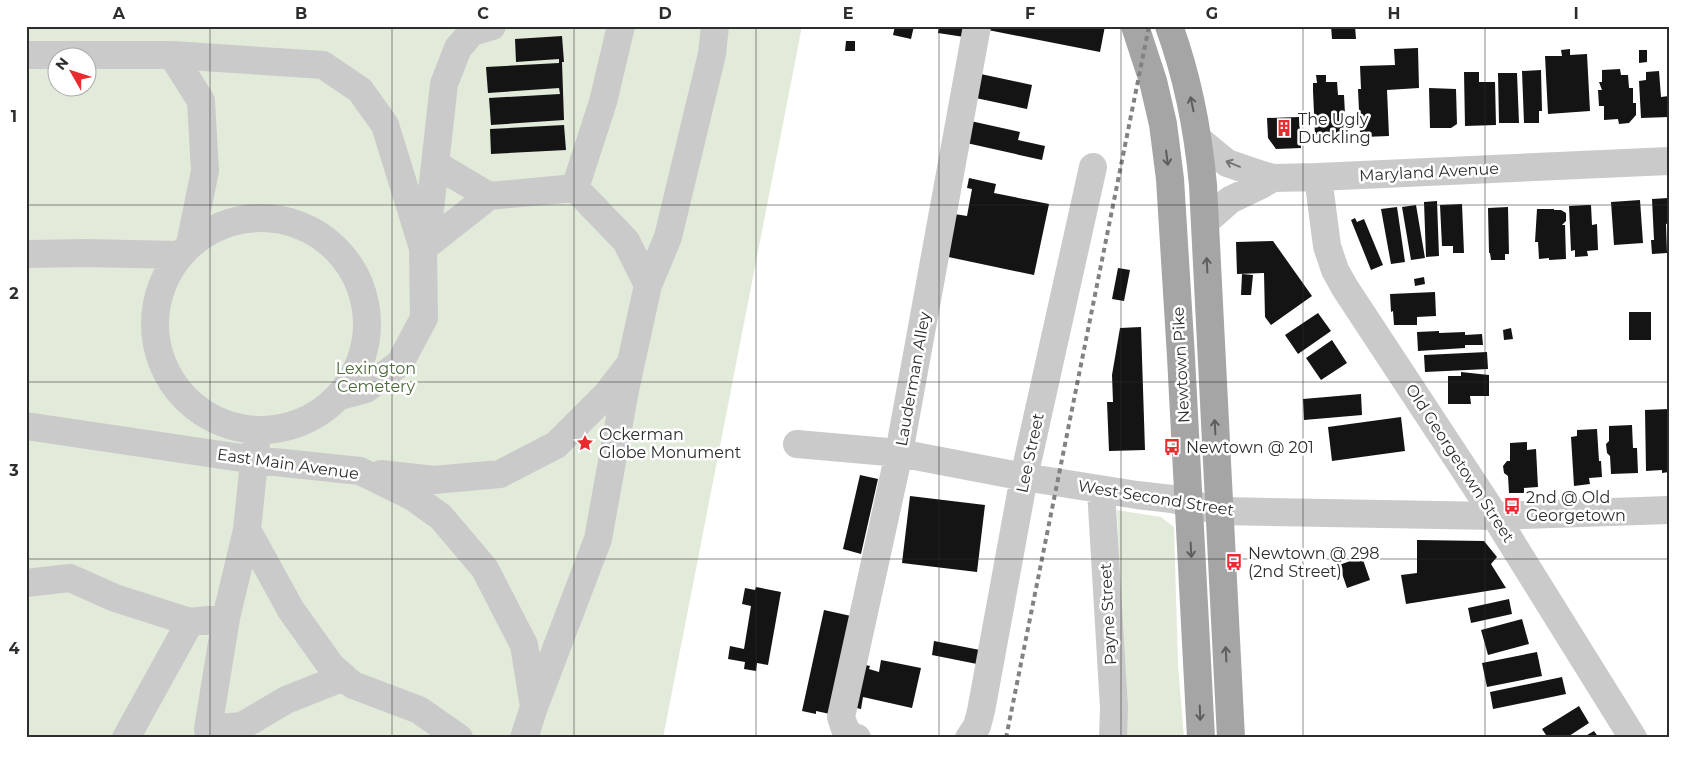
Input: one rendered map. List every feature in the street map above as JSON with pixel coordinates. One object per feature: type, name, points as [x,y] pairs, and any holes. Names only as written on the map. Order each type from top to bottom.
[{"type":"main road","name":"Newtown Pike","points":[[1134,26],[1149,67],[1163,124],[1170,179],[1201,738]]},
{"type":"main road","name":"Newtown Pike","points":[[1169,26],[1191,99],[1199,140],[1205,222],[1231,738]]},
{"type":"street","points":[[340,396],[366,389],[400,363],[424,318],[423,248],[428,227],[444,84],[458,48],[472,32],[492,26]]},
{"type":"street","points":[[575,188],[603,102],[621,26]]},
{"type":"street","points":[[534,707],[598,539],[631,362],[648,285],[668,237],[712,54],[715,26]]},
{"type":"street","name":"Lauderman Alley","points":[[848,735],[841,717],[899,453],[977,26]]},
{"type":"street","points":[[26,54],[172,55],[323,66],[360,90],[385,125],[423,248]]},
{"type":"street","points":[[26,254],[185,249],[220,225],[256,217],[291,221],[324,237],[349,262],[364,295],[368,330],[359,366],[340,396],[316,416],[287,428],[256,431],[222,424],[193,408],[170,382],[157,351],[153,317],[161,284],[185,249],[205,171],[201,101],[172,55]]},
{"type":"street","name":"Maryland Avenue","points":[[1199,140],[1227,163],[1273,178],[1318,178],[1669,161]]},
{"type":"street","points":[[435,164],[489,196]]},
{"type":"street","name":"Lee Street","points":[[969,738],[977,726],[981,711],[1024,477],[1093,167]]},
{"type":"street","points":[[1205,222],[1230,200],[1273,178]]},
{"type":"street","name":"Old Georgetown Street","points":[[1318,178],[1327,246],[1335,270],[1345,288],[1495,516],[1632,738]]},
{"type":"street","points":[[423,248],[489,196],[575,188]]},
{"type":"street","points":[[575,188],[626,241],[648,285]]},
{"type":"street","points":[[360,471],[434,480],[500,474],[556,445],[606,395],[631,362]]},
{"type":"street","name":"East Main Avenue","points":[[26,426],[255,460],[360,471],[413,497],[441,517],[485,569],[524,645],[534,707],[524,738]]},
{"type":"street","points":[[256,431],[255,460],[247,530],[226,618],[209,734],[242,726],[286,700],[344,677]]},
{"type":"street","name":"West Second Street","points":[[797,444],[899,453],[1024,477],[1188,502],[1219,511],[1495,516],[1669,510]]},
{"type":"street","name":"Payne Street","points":[[1101,490],[1114,708],[1113,738]]},
{"type":"street","points":[[247,530],[291,610],[331,666],[353,685],[419,710],[459,738]]},
{"type":"street","points":[[26,583],[70,578],[115,598],[190,622],[226,618]]},
{"type":"street","points":[[126,738],[190,622]]},
{"type":"green space","name":"Lexington Cemetery","points":[[26,26],[802,26],[663,738],[26,738]]},
{"type":"green space","points":[[1117,510],[1161,517],[1174,527],[1178,665],[1184,738],[1126,738]]},
{"type":"building","points":[[386,26],[405,26],[405,29],[386,28]]},
{"type":"building","points":[[421,26],[445,26],[445,28],[421,29]]},
{"type":"building","points":[[895,26],[914,26],[911,39],[893,35]]},
{"type":"building","points":[[939,26],[970,26],[964,37],[938,33]]},
{"type":"building","points":[[989,26],[1105,26],[1100,52],[988,30]]},
{"type":"building","points":[[1331,26],[1355,26],[1356,39],[1332,39]]},
{"type":"building","points":[[562,36],[564,120],[491,125],[489,98],[560,94],[559,88],[488,93],[486,67],[559,63],[559,59],[516,62],[515,39]]},
{"type":"building","points":[[846,41],[855,41],[855,51],[845,51]]},
{"type":"building","points":[[1418,48],[1419,88],[1387,90],[1389,136],[1363,137],[1364,132],[1360,132],[1358,89],[1361,89],[1360,66],[1395,65],[1394,49]]},
{"type":"building","points":[[1570,49],[1570,55],[1587,54],[1590,111],[1548,114],[1545,56],[1562,56],[1561,50]]},
{"type":"building","points":[[1639,50],[1647,50],[1647,62],[1639,63]]},
{"type":"building","points":[[1620,69],[1621,75],[1628,75],[1629,88],[1633,88],[1633,103],[1636,103],[1636,115],[1629,123],[1619,124],[1618,119],[1604,120],[1604,106],[1599,106],[1598,90],[1602,90],[1599,82],[1602,82],[1602,70]]},
{"type":"building","points":[[1541,70],[1542,111],[1539,111],[1539,123],[1524,123],[1522,71]]},
{"type":"building","points":[[1659,71],[1661,97],[1669,96],[1669,117],[1641,118],[1639,81],[1646,80],[1646,72]]},
{"type":"building","points":[[1464,72],[1479,72],[1479,82],[1495,82],[1496,125],[1465,126]]},
{"type":"building","points":[[976,73],[1032,85],[1027,109],[971,97]]},
{"type":"building","points":[[1498,73],[1517,73],[1519,123],[1499,123]]},
{"type":"building","points":[[1316,75],[1326,75],[1326,82],[1337,82],[1338,95],[1344,95],[1346,133],[1315,135],[1313,83],[1317,83]]},
{"type":"building","points":[[1429,88],[1456,89],[1457,124],[1451,128],[1430,128]]},
{"type":"building","name":"The Ugly Duckling","points":[[1299,117],[1301,148],[1276,149],[1268,138],[1267,118]]},
{"type":"building","points":[[966,120],[1020,132],[1018,140],[1045,146],[1042,160],[962,142]]},
{"type":"building","points":[[564,125],[566,150],[491,154],[490,129]]},
{"type":"building","points":[[969,178],[996,184],[994,193],[1049,204],[1034,275],[939,255],[948,213],[967,216],[972,189],[967,188]]},
{"type":"building","points":[[1668,198],[1669,223],[1666,224],[1667,253],[1652,254],[1651,240],[1654,240],[1652,199]]},
{"type":"building","points":[[1640,200],[1643,243],[1614,245],[1611,202]]},
{"type":"building","points":[[1437,201],[1439,256],[1426,257],[1424,202]]},
{"type":"building","points":[[1462,204],[1464,253],[1453,253],[1453,246],[1442,246],[1440,205]]},
{"type":"building","points":[[1416,205],[1425,258],[1411,260],[1402,207]]},
{"type":"building","points":[[1591,205],[1592,225],[1597,224],[1598,250],[1587,251],[1588,256],[1575,257],[1575,250],[1571,251],[1569,206]]},
{"type":"building","points":[[1397,207],[1405,262],[1391,264],[1381,209]]},
{"type":"building","points":[[1508,207],[1509,254],[1505,254],[1505,260],[1491,260],[1489,253],[1488,208]]},
{"type":"building","points":[[1537,209],[1554,209],[1566,213],[1566,221],[1562,225],[1565,225],[1566,259],[1539,259],[1538,242],[1535,242]]},
{"type":"building","points":[[1355,218],[1357,222],[1364,219],[1383,265],[1371,270],[1351,220]]},
{"type":"building","points":[[1273,241],[1312,296],[1271,325],[1265,317],[1264,273],[1237,274],[1236,242]]},
{"type":"building","points":[[1118,268],[1130,270],[1124,301],[1112,299]]},
{"type":"building","points":[[1242,274],[1253,275],[1251,295],[1241,295]]},
{"type":"building","points":[[1424,277],[1425,284],[1415,286],[1414,279]]},
{"type":"building","points":[[1435,292],[1436,316],[1417,317],[1417,325],[1394,325],[1390,294]]},
{"type":"building","points":[[1629,312],[1651,312],[1651,340],[1629,340]]},
{"type":"building","points":[[1318,313],[1331,331],[1298,354],[1285,335]]},
{"type":"building","points":[[1141,327],[1145,450],[1109,451],[1107,402],[1113,402],[1112,375],[1120,328]]},
{"type":"building","points":[[1511,328],[1513,339],[1504,340],[1503,330]]},
{"type":"building","points":[[1439,331],[1439,333],[1465,332],[1465,335],[1482,334],[1483,345],[1465,345],[1465,348],[1418,351],[1417,332]]},
{"type":"building","points":[[1332,340],[1347,363],[1321,380],[1306,358]]},
{"type":"building","points":[[1487,352],[1488,369],[1425,372],[1424,355]]},
{"type":"building","points":[[1461,372],[1489,375],[1489,396],[1470,396],[1471,404],[1448,404],[1448,376],[1461,376]]},
{"type":"building","points":[[1361,394],[1362,415],[1304,420],[1303,399]]},
{"type":"building","points":[[1669,409],[1669,472],[1662,473],[1662,470],[1646,471],[1645,410]]},
{"type":"building","points":[[1401,417],[1405,451],[1332,461],[1328,427]]},
{"type":"building","points":[[1632,425],[1633,448],[1637,448],[1638,473],[1611,474],[1610,456],[1607,453],[1606,444],[1609,441],[1609,426]]},
{"type":"building","points":[[1597,429],[1602,477],[1589,478],[1590,484],[1574,486],[1571,437],[1577,436],[1577,430]]},
{"type":"building","points":[[1527,442],[1527,450],[1536,449],[1538,487],[1524,488],[1524,493],[1509,493],[1508,476],[1504,473],[1503,466],[1507,461],[1510,461],[1510,443]]},
{"type":"building","points":[[860,475],[878,479],[861,554],[843,549]]},
{"type":"building","points":[[910,496],[985,505],[977,572],[902,563]]},
{"type":"building","points":[[1417,540],[1484,541],[1497,557],[1491,564],[1506,588],[1406,604],[1401,575],[1417,573]]},
{"type":"building","points":[[1362,557],[1370,580],[1347,588],[1339,565]]},
{"type":"building","points":[[756,587],[781,592],[768,665],[757,663],[756,671],[744,669],[745,662],[728,659],[730,646],[744,649],[751,606],[742,604],[745,588],[755,590]]},
{"type":"building","points":[[1509,599],[1512,614],[1471,623],[1468,608]]},
{"type":"building","points":[[824,610],[851,616],[830,714],[816,711],[816,714],[802,711]]},
{"type":"building","points":[[1522,619],[1529,644],[1488,655],[1481,630]]},
{"type":"building","points":[[934,641],[980,650],[977,664],[932,655]]},
{"type":"building","points":[[1537,652],[1542,676],[1487,687],[1482,663]]},
{"type":"building","points":[[881,660],[921,668],[912,708],[863,697],[861,709],[852,707],[861,664],[870,666],[869,669],[879,672]]},
{"type":"building","points":[[1562,677],[1566,694],[1493,709],[1490,692]]},
{"type":"building","points":[[1579,706],[1589,723],[1566,738],[1548,738],[1542,729]]},
{"type":"building","points":[[1594,731],[1599,738],[1582,738]]},
{"type":"railway","points":[[1006,738],[1149,26]]},
{"type":"place","name":"The Ugly Duckling","points":[[1284,128]]},
{"type":"place","name":"Ockerman Globe Monument","points":[[585,443]]},
{"type":"place","name":"Newtown @ 201","points":[[1172,447]]},
{"type":"place","name":"2nd @ Old Georgetown","points":[[1512,506]]},
{"type":"place","name":"Newtown @ 298 (2nd Street)","points":[[1234,562]]}]
